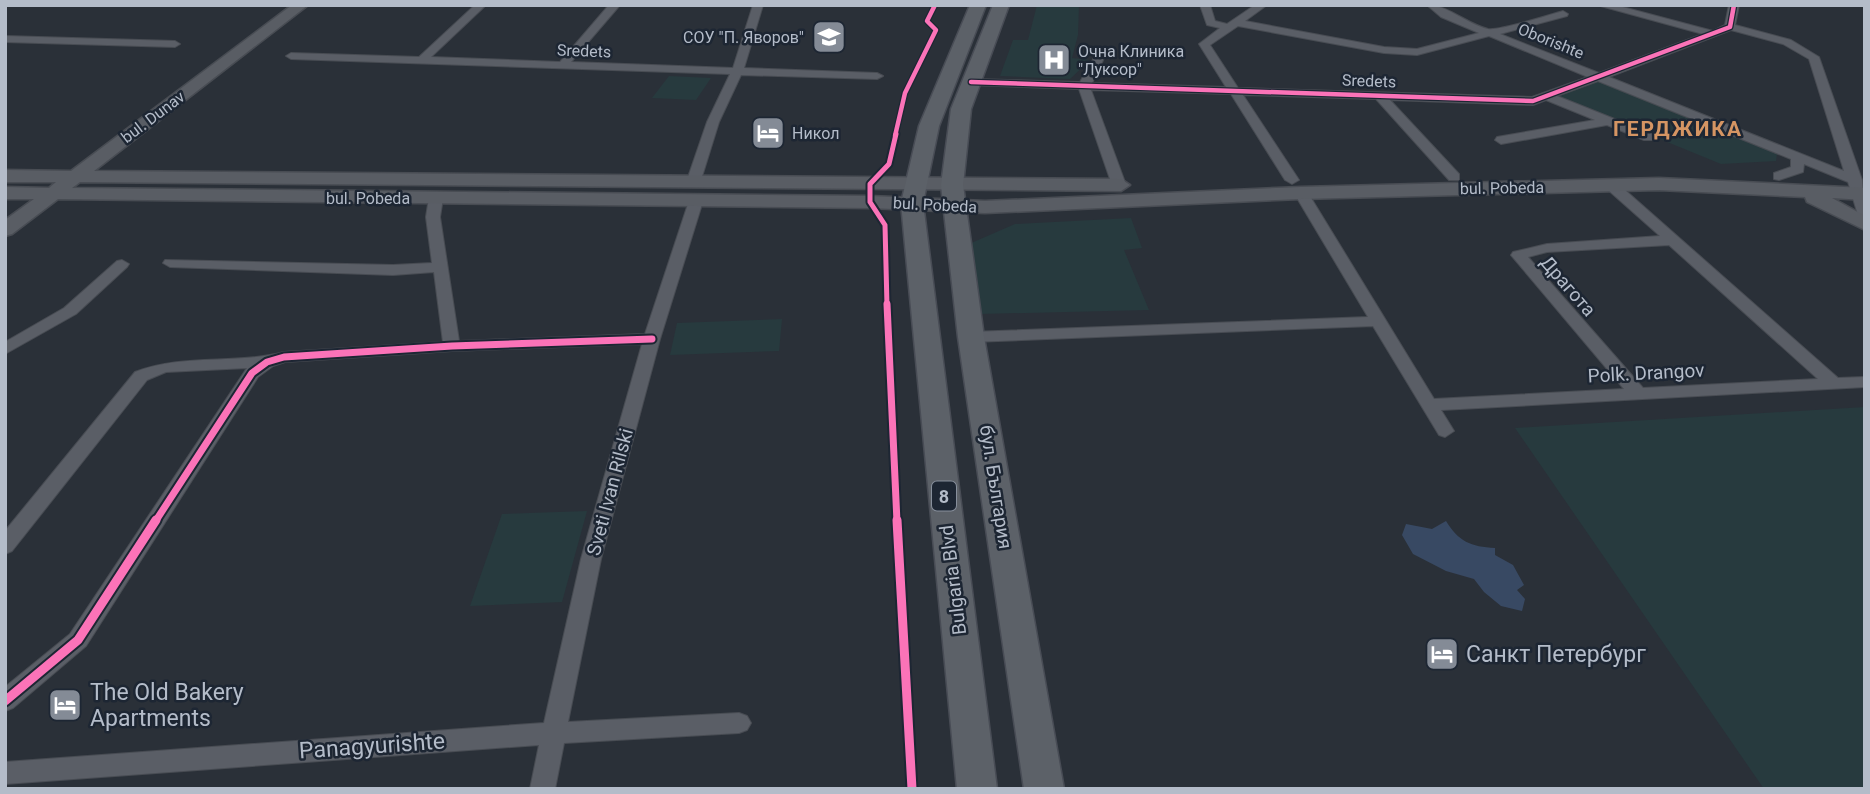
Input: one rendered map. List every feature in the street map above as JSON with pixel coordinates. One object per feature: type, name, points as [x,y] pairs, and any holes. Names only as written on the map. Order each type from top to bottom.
[{"type":"main road","name":"bul. Dunav","points":[[5,230],[50,186],[279,5]]},
{"type":"main road","name":"bul. Dunav","points":[[50,186],[74,177],[301,5]]},
{"type":"main road","name":"8","points":[[913,194],[934,108],[978,5]]},
{"type":"main road","points":[[953,195],[961,109],[1000,5]]},
{"type":"main road","name":"bul. Pobeda","points":[[953,195],[985,207],[1454,177],[1652,172],[1861,187]]},
{"type":"main road","name":"bul. Pobeda","points":[[5,176],[50,186],[436,198],[695,192]]},
{"type":"main road","name":"bul. Pobeda","points":[[74,177],[695,192],[953,195],[1119,186],[1612,186],[1785,183]]},
{"type":"main road","points":[[1785,183],[1833,205],[1865,224]]},
{"type":"main road","name":"bul. Pobeda","points":[[5,193],[26,194],[50,186]]},
{"type":"main road","points":[[5,209],[26,194]]},
{"type":"main road","name":"Bulgaria Blvd","points":[[913,194],[977,789]]},
{"type":"main road","name":"бул. България","points":[[953,195],[971,337],[1044,789]]},
{"type":"street","points":[[421,61],[481,5]]},
{"type":"street","points":[[562,66],[615,5]]},
{"type":"street","name":"Sveti Ivan Rilski","points":[[542,789],[591,559],[713,122],[737,72],[758,5]]},
{"type":"street","points":[[1205,5],[1211,23],[1232,24],[1384,50],[1417,52],[1563,14]]},
{"type":"street","points":[[1262,5],[1204,44],[1232,92],[1297,186],[1445,431]]},
{"type":"street","name":"Oborishte","points":[[1432,5],[1445,15],[1797,157],[1861,187]]},
{"type":"street","points":[[1602,5],[1714,34]]},
{"type":"street","points":[[1734,5],[1730,27],[1787,42],[1814,57],[1844,152],[1861,187],[1865,215]]},
{"type":"street","name":"Sredets","points":[[971,82],[1533,101],[1730,27]]},
{"type":"street","points":[[6,40],[175,44]]},
{"type":"street","name":"Sredets","points":[[291,56],[877,76]]},
{"type":"street","points":[[1100,56],[1084,86],[1119,186]]},
{"type":"street","points":[[1379,95],[1454,177]]},
{"type":"street","points":[[1549,97],[1648,137]]},
{"type":"street","points":[[1500,140],[1609,121]]},
{"type":"street","points":[[1844,152],[1865,156]]},
{"type":"street","points":[[1785,183],[1798,169],[1797,157]]},
{"type":"street","points":[[1612,186],[1834,384]]},
{"type":"street","points":[[436,198],[433,217],[452,346]]},
{"type":"street","name":"Драгота","points":[[1638,394],[1518,255],[1547,248],[1672,240]]},
{"type":"street","points":[[170,263],[393,270],[440,267]]},
{"type":"street","points":[[5,349],[70,311],[122,264]]},
{"type":"street","points":[[971,337],[1378,321]]},
{"type":"street","points":[[5,546],[141,376],[164,367],[267,362],[284,357],[452,346],[652,339]]},
{"type":"street","points":[[5,701],[78,640],[252,373],[267,362]]},
{"type":"street","name":"Polk. Drangov","points":[[1430,405],[1865,382]]},
{"type":"street","name":"Panagyurishte","points":[[5,773],[554,733],[739,723]]},
{"type":"green space","points":[[1037,5],[1079,5],[1078,35],[1072,58],[1090,60],[1070,79],[1000,76],[1013,40],[1028,40]]},
{"type":"green space","points":[[669,76],[711,78],[696,100],[652,98]]},
{"type":"green space","points":[[1599,81],[1777,153],[1776,161],[1721,164],[1557,97]]},
{"type":"green space","points":[[1131,218],[1142,248],[1124,250],[1149,310],[979,314],[969,244],[1015,224]]},
{"type":"green space","points":[[782,319],[779,351],[670,355],[677,323]]},
{"type":"green space","points":[[1865,407],[1865,789],[1764,789],[1515,428]]},
{"type":"green space","points":[[587,511],[562,602],[470,606],[502,514]]},
{"type":"water","points":[[1446,521],[1455,534],[1466,542],[1495,548],[1495,555],[1513,565],[1524,585],[1517,590],[1525,599],[1522,611],[1501,606],[1484,592],[1474,579],[1446,571],[1413,554],[1402,535],[1406,524],[1432,529]]},
{"type":"cycle path","points":[[912,789],[889,387],[885,225],[870,202],[870,184],[889,164],[905,93],[936,30],[927,21],[935,5]]},
{"type":"cycle path","points":[[971,82],[1533,101],[1730,27],[1734,5]]},
{"type":"cycle path","points":[[5,701],[78,640],[252,373],[267,362],[284,357],[452,346],[652,339]]},
{"type":"place","name":"СОУ \"П. Яворов\"","points":[[829,37]]},
{"type":"place","name":"Очна Клиника \"Луксор\"","points":[[1054,60]]},
{"type":"place","name":"Никол","points":[[768,133]]},
{"type":"place","name":"Санкт Петербург","points":[[1442,654]]},
{"type":"place","name":"The Old Bakery Apartments","points":[[65,705]]},
{"type":"district","name":"ГЕРДЖИКА","points":[[1678,129]]}]
